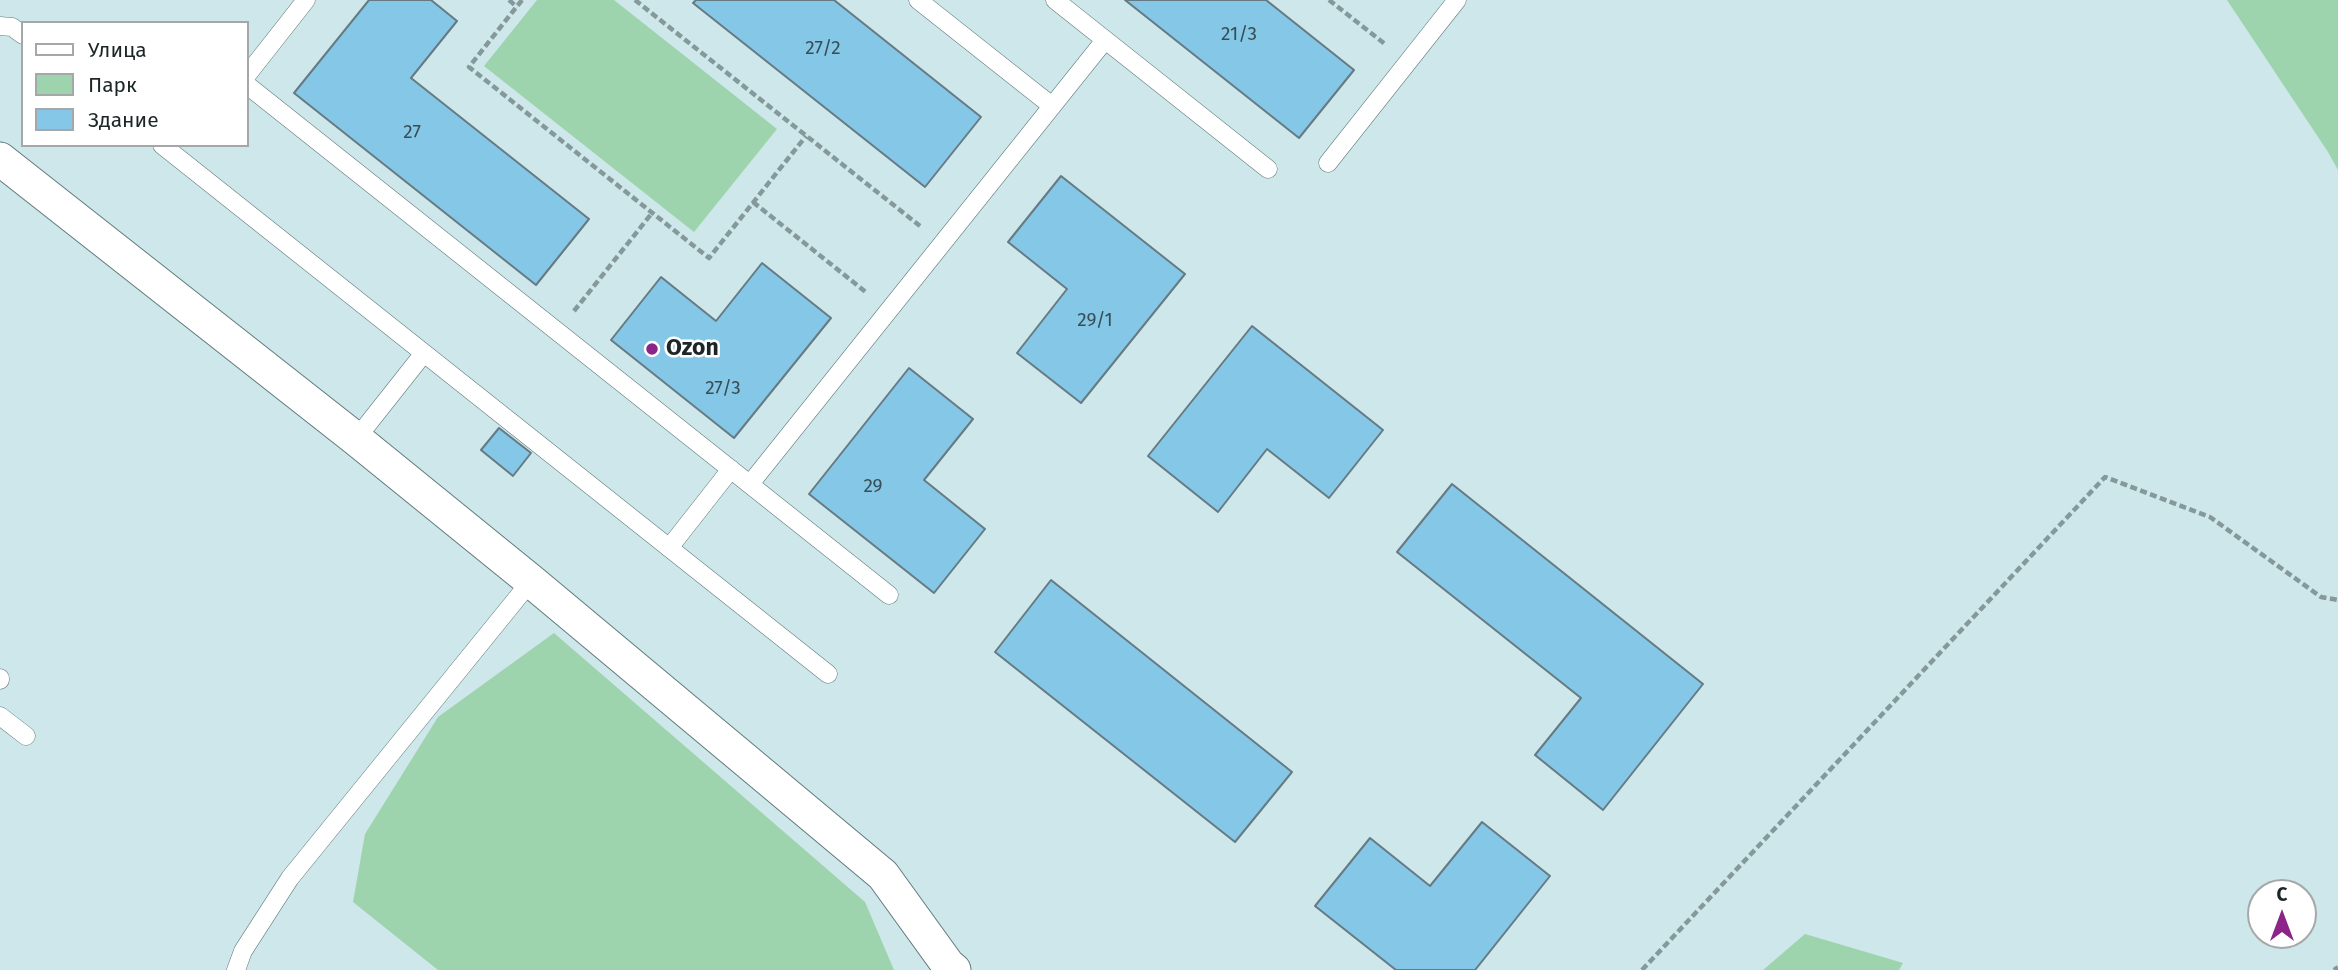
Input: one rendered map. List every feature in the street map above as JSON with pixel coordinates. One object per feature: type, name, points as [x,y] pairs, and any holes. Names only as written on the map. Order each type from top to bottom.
[{"type":"street","points":[[0,159],[356,439],[531,581],[883,875],[954,970]]},
{"type":"lane","points":[[248,74],[306,0]]},
{"type":"lane","points":[[918,0],[1052,106]]},
{"type":"lane","points":[[1055,0],[1268,169]]},
{"type":"lane","points":[[1328,163],[1457,0]]},
{"type":"lane","points":[[0,26],[12,27],[21,34]]},
{"type":"lane","points":[[750,484],[1105,40]]},
{"type":"lane","points":[[248,86],[889,595]]},
{"type":"lane","points":[[165,147],[828,674]]},
{"type":"lane","points":[[356,439],[424,353]]},
{"type":"lane","points":[[669,548],[731,469]]},
{"type":"lane","points":[[236,970],[243,951],[290,878],[531,581]]},
{"type":"lane","points":[[0,716],[26,736]]},
{"type":"path","points":[[509,0],[517,6]]},
{"type":"path","points":[[522,0],[469,67],[709,258],[806,136]]},
{"type":"path","points":[[635,0],[910,218]]},
{"type":"path","points":[[1329,0],[1387,46]]},
{"type":"path","points":[[753,202],[857,285]]},
{"type":"path","points":[[572,313],[652,214]]},
{"type":"path","points":[[1642,970],[2105,477],[2210,517],[2321,597],[2338,600]]},
{"type":"green space","points":[[537,0],[614,0],[777,129],[694,232],[484,66]]},
{"type":"green space","points":[[2227,0],[2338,0],[2338,170],[2328,152]]},
{"type":"green space","points":[[554,633],[865,902],[894,970],[438,970],[353,902],[365,834],[438,717]]},
{"type":"green space","points":[[1805,934],[1903,963],[1899,970],[1763,970]]},
{"type":"building","points":[[369,0],[431,0],[457,21],[411,78],[589,219],[536,285],[294,93]]},
{"type":"building","points":[[696,0],[834,0],[981,117],[925,187],[693,3]]},
{"type":"building","points":[[1125,0],[1266,0],[1354,70],[1299,138]]},
{"type":"building","points":[[1061,176],[1185,274],[1081,403],[1017,353],[1067,289],[1008,242]]},
{"type":"building","points":[[762,263],[831,318],[734,438],[611,340],[661,277],[716,321]]},
{"type":"building","points":[[1252,326],[1383,430],[1329,498],[1267,449],[1218,512],[1148,456]]},
{"type":"building","points":[[909,368],[973,419],[924,480],[985,529],[934,593],[809,494]]},
{"type":"building","points":[[499,428],[531,453],[513,476],[481,450]]},
{"type":"building","points":[[1452,484],[1703,684],[1603,810],[1535,755],[1581,698],[1397,552]]},
{"type":"building","points":[[1051,580],[1292,772],[1235,842],[995,652]]},
{"type":"building","points":[[1482,822],[1550,876],[1475,970],[1396,970],[1315,906],[1370,838],[1430,886]]},
{"type":"place","name":"Ozon","points":[[652,349]]}]
